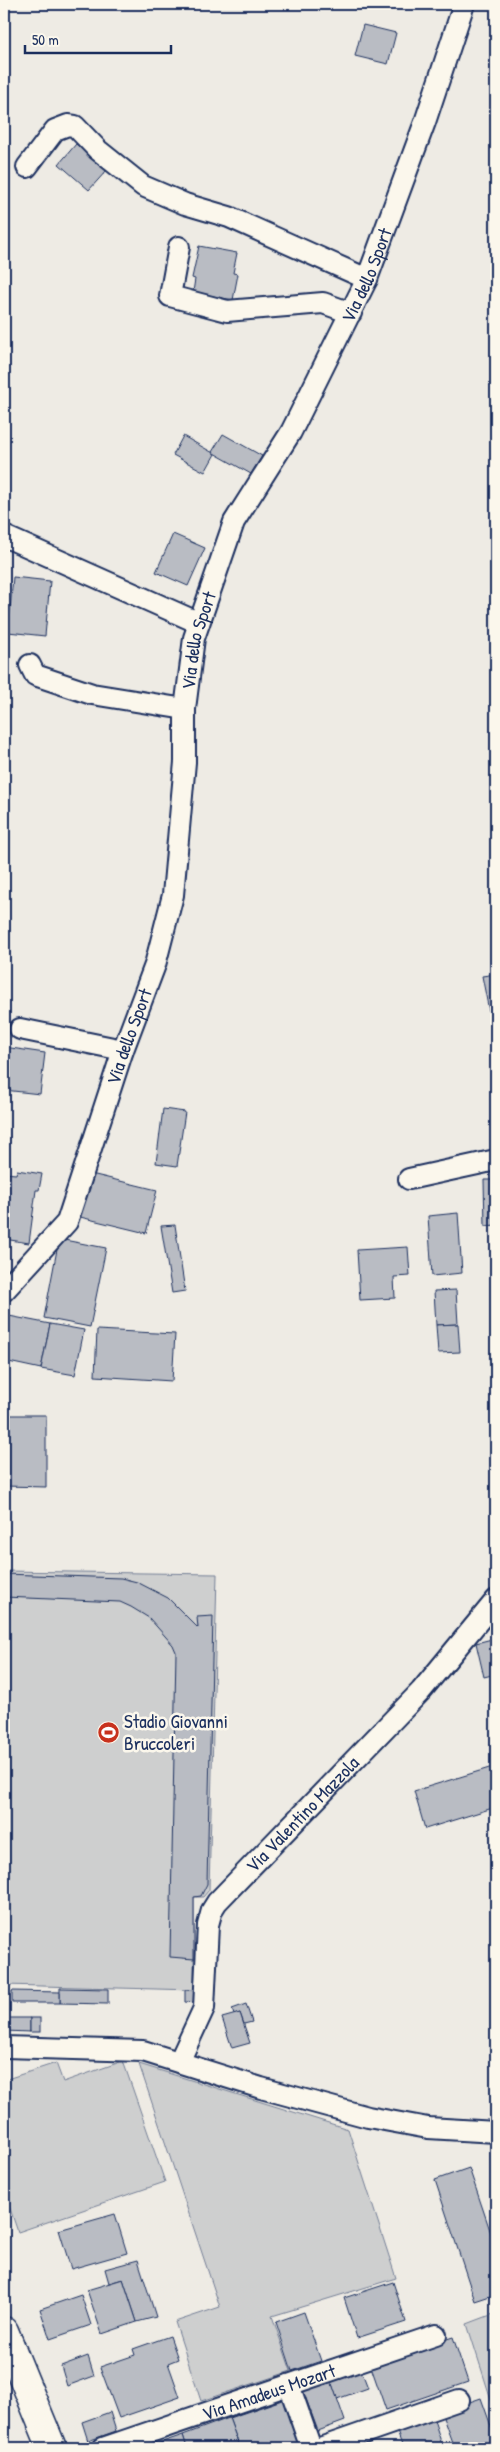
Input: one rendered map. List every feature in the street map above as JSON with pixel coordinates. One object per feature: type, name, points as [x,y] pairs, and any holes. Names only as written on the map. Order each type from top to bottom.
[{"type":"main road","points":[[4,2331],[52,2448]]},
{"type":"street","name":"Via dello Sport","points":[[4,1290],[67,1222],[123,1050],[155,965],[173,895],[185,762],[185,709],[194,638],[234,522],[291,432],[368,279],[425,122],[464,4]]},
{"type":"street","points":[[27,167],[56,130],[68,125],[75,126],[98,150],[143,186],[185,204],[229,217],[368,279]]},
{"type":"street","points":[[180,247],[170,296],[227,311],[323,303],[351,313]]},
{"type":"street","points":[[4,536],[198,623]]},
{"type":"street","points":[[30,665],[35,675],[92,694],[185,709]]},
{"type":"street","points":[[20,1029],[123,1050]]},
{"type":"street","points":[[409,1179],[496,1160]]},
{"type":"street","name":"Via Valentino Mazzola","points":[[179,2062],[204,2008],[208,1925],[217,1902],[421,1691],[496,1600]]},
{"type":"street","points":[[4,2047],[131,2050],[156,2054],[261,2088],[368,2117],[428,2128],[496,2132]]},
{"type":"street","name":"Via Amadeus Mozart","points":[[103,2448],[436,2335]]},
{"type":"street","points":[[289,2385],[312,2448]]},
{"type":"street","points":[[320,2448],[460,2400]]},
{"type":"shaded area","name":"Stadio Giovanni Bruccoleri","points":[[4,1571],[217,1574],[209,1890],[203,1897],[194,1897],[194,1990],[4,1985]]},
{"type":"shaded area","points":[[123,2061],[165,2182],[18,2232],[4,2191],[4,2080],[56,2063],[63,2082]]},
{"type":"shaded area","points":[[139,2064],[348,2129],[396,2278],[272,2316],[291,2371],[201,2401],[175,2322],[220,2307]]},
{"type":"shaded area","points":[[496,2313],[496,2415],[467,2324]]},
{"type":"building","points":[[363,25],[396,33],[388,64],[355,56]]},
{"type":"building","points":[[76,144],[107,170],[89,190],[59,164]]},
{"type":"building","points":[[199,246],[237,253],[233,273],[238,274],[233,300],[193,292],[195,279],[192,278]]},
{"type":"building","points":[[223,434],[262,456],[251,474],[212,452]]},
{"type":"building","points":[[183,436],[215,454],[205,472],[173,455]]},
{"type":"building","points":[[173,534],[205,548],[188,586],[156,572]]},
{"type":"building","points":[[13,577],[50,581],[45,636],[8,632]]},
{"type":"building","points":[[496,974],[496,1015],[490,1016],[482,976]]},
{"type":"building","points":[[4,1047],[45,1053],[40,1094],[4,1090]]},
{"type":"building","points":[[163,1109],[185,1112],[177,1166],[156,1163]]},
{"type":"building","points":[[17,1170],[42,1174],[39,1190],[36,1190],[29,1243],[4,1239],[4,1173],[16,1174]]},
{"type":"building","points":[[87,1173],[157,1190],[146,1233],[76,1216]]},
{"type":"building","points":[[484,1180],[496,1180],[496,1225],[485,1226]]},
{"type":"building","points":[[458,1213],[462,1273],[432,1276],[428,1216]]},
{"type":"building","points":[[175,1225],[185,1291],[172,1293],[161,1226]]},
{"type":"building","points":[[59,1239],[106,1248],[90,1327],[44,1318]]},
{"type":"building","points":[[408,1247],[410,1276],[394,1277],[395,1298],[360,1300],[357,1250]]},
{"type":"building","points":[[456,1290],[458,1324],[436,1325],[434,1291]]},
{"type":"building","points":[[4,1315],[50,1324],[41,1369],[4,1361]]},
{"type":"building","points":[[50,1324],[84,1330],[75,1375],[41,1369]]},
{"type":"building","points":[[458,1324],[460,1352],[438,1353],[436,1325]]},
{"type":"building","points":[[97,1330],[175,1334],[172,1381],[95,1376]]},
{"type":"building","points":[[4,1415],[46,1415],[46,1487],[4,1486]]},
{"type":"building","points":[[4,1574],[121,1578],[137,1582],[168,1598],[198,1628],[197,1617],[213,1616],[207,1884],[201,1896],[194,1897],[194,1959],[170,1957],[176,1652],[173,1645],[149,1618],[120,1602],[4,1597]]},
{"type":"building","points":[[496,1638],[496,1674],[484,1677],[476,1643]]},
{"type":"building","points":[[496,1766],[496,1807],[425,1829],[414,1791]]},
{"type":"building","points":[[60,1988],[108,1989],[108,2004],[60,2003]]},
{"type":"building","points":[[185,1990],[196,1991],[195,2003],[185,2002]]},
{"type":"building","points":[[12,1991],[60,1992],[60,2003],[12,2003]]},
{"type":"building","points":[[246,2004],[252,2022],[244,2024],[240,2013],[234,2015],[232,2009]]},
{"type":"building","points":[[240,2013],[250,2043],[232,2048],[222,2018]]},
{"type":"building","points":[[4,2018],[30,2018],[30,2032],[4,2031]]},
{"type":"building","points":[[30,2018],[40,2018],[40,2032],[30,2032]]},
{"type":"building","points":[[469,2168],[496,2248],[496,2294],[475,2301],[435,2180]]},
{"type":"building","points":[[115,2214],[127,2253],[71,2269],[59,2230]]},
{"type":"building","points":[[138,2260],[156,2317],[137,2322],[123,2279],[109,2283],[105,2269]]},
{"type":"building","points":[[123,2279],[137,2322],[102,2334],[87,2290]]},
{"type":"building","points":[[393,2282],[406,2322],[357,2338],[344,2298]]},
{"type":"building","points":[[81,2295],[91,2325],[50,2339],[40,2309]]},
{"type":"building","points":[[304,2312],[321,2361],[292,2371],[276,2322]]},
{"type":"building","points":[[170,2336],[178,2359],[168,2363],[180,2397],[119,2418],[100,2367],[135,2355],[133,2349]]},
{"type":"building","points":[[453,2337],[468,2382],[386,2410],[370,2364]]},
{"type":"building","points":[[88,2356],[94,2376],[67,2386],[61,2366]]},
{"type":"building","points":[[360,2367],[368,2388],[337,2399],[330,2378]]},
{"type":"building","points":[[330,2378],[345,2421],[318,2431],[302,2388]]},
{"type":"building","points":[[288,2398],[304,2441],[282,2448],[240,2448],[229,2418]]},
{"type":"building","points":[[481,2398],[496,2440],[496,2446],[490,2448],[454,2448],[441,2412]]},
{"type":"building","points":[[110,2412],[116,2431],[88,2441],[82,2422]]},
{"type":"building","points":[[433,2417],[443,2448],[403,2448],[396,2429]]},
{"type":"building","points":[[229,2418],[240,2448],[187,2448],[183,2435]]},
{"type":"building","points":[[183,2435],[187,2448],[145,2448]]},
{"type":"place","name":"Stadio Giovanni Bruccoleri","points":[[108,1732]]}]
